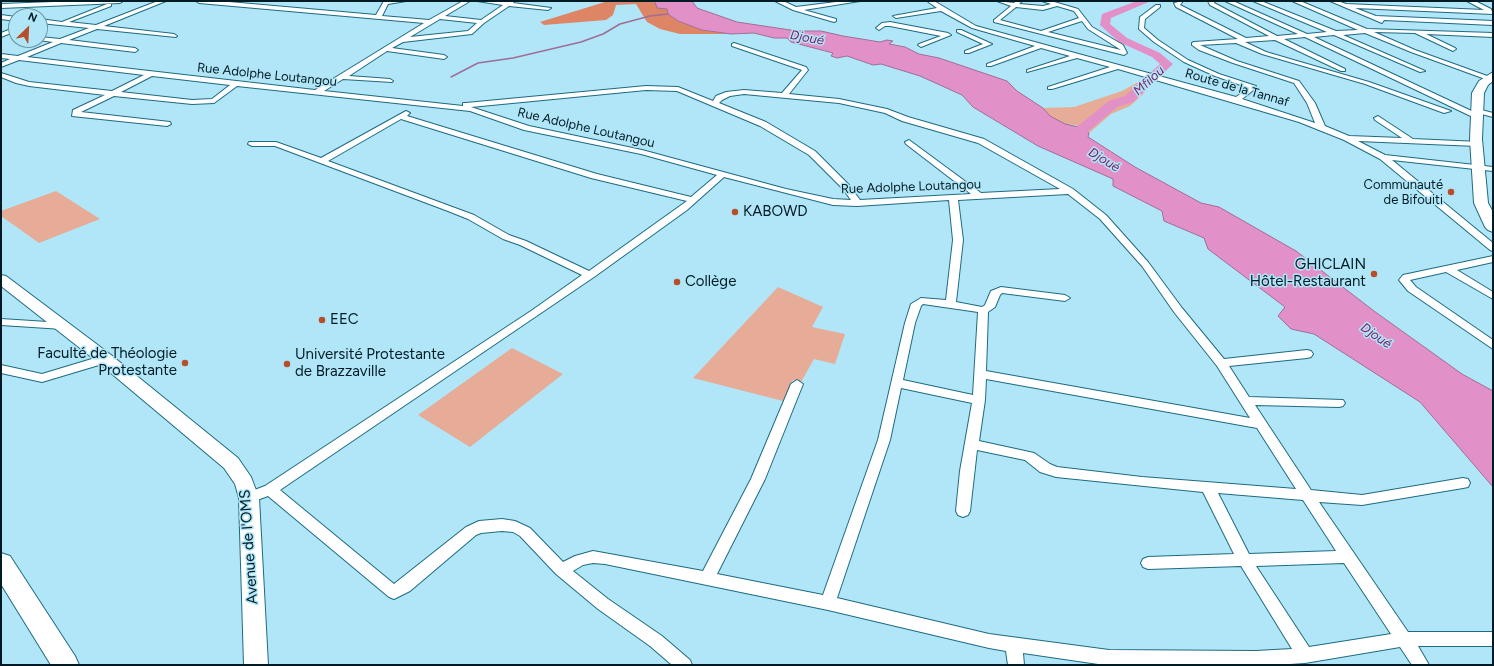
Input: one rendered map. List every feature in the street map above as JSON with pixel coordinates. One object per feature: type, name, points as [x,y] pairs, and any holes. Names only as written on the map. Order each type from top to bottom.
[{"type":"main road","points":[[1490,76],[1478,93],[1476,144],[1481,203],[1493,227]]},
{"type":"main road","points":[[1,563],[66,665]]},
{"type":"street","points":[[59,5],[66,1]]},
{"type":"street","points":[[1,6],[59,5],[119,1]]},
{"type":"street","points":[[63,23],[119,1]]},
{"type":"street","points":[[1,65],[22,58],[163,1]]},
{"type":"street","points":[[199,1],[430,22]]},
{"type":"street","points":[[378,17],[387,1],[403,1]]},
{"type":"street","points":[[316,93],[385,49],[467,1]]},
{"type":"street","points":[[480,1],[548,8]]},
{"type":"street","points":[[778,1],[795,9],[834,20]]},
{"type":"street","points":[[795,9],[857,1]]},
{"type":"street","points":[[932,2],[941,1]]},
{"type":"street","points":[[1000,1],[1043,8],[1069,1]]},
{"type":"street","points":[[1045,1],[1076,10],[1090,28],[1121,46],[1124,50],[1117,61],[1050,88]]},
{"type":"street","points":[[1180,1],[1176,4],[1178,6],[1244,40]]},
{"type":"street","points":[[1212,1],[1210,2],[1218,7],[1277,38],[1349,68]]},
{"type":"street","points":[[1228,1],[1305,35],[1477,118]]},
{"type":"street","points":[[1256,1],[1335,33],[1395,61],[1422,71]]},
{"type":"street","points":[[1295,1],[1364,31],[1490,76]]},
{"type":"street","points":[[1333,1],[1401,30]]},
{"type":"street","points":[[1470,1],[1493,12]]},
{"type":"street","name":"Route de la Tannaf","points":[[932,2],[974,27],[1076,56],[1117,61],[1144,75],[1237,100],[1321,127],[1347,138],[1383,157],[1493,248]]},
{"type":"street","points":[[400,41],[470,33],[482,22],[510,3]]},
{"type":"street","points":[[987,31],[996,20],[1017,3]]},
{"type":"street","points":[[1158,6],[1142,18],[1141,28],[1156,41],[1186,61],[1216,75],[1254,87],[1237,100]]},
{"type":"street","points":[[1346,6],[1493,12]]},
{"type":"street","points":[[896,16],[942,9]]},
{"type":"street","points":[[1416,9],[1472,34]]},
{"type":"street","points":[[439,17],[482,22]]},
{"type":"street","points":[[1375,18],[1493,23]]},
{"type":"street","points":[[1043,32],[1082,19]]},
{"type":"street","points":[[996,20],[1043,32],[1117,61]]},
{"type":"street","points":[[48,22],[174,36]]},
{"type":"street","points":[[880,28],[884,24],[890,24],[948,35]]},
{"type":"street","points":[[921,44],[974,27]]},
{"type":"street","points":[[1415,30],[1453,49]]},
{"type":"street","points":[[1321,127],[1311,103],[1297,82],[1220,57],[1194,44],[1364,31],[1415,30],[1493,35]]},
{"type":"street","points":[[959,31],[989,44],[966,52]]},
{"type":"street","points":[[48,40],[135,50]]},
{"type":"street","points":[[1235,40],[1264,53],[1477,118],[1493,115]]},
{"type":"street","points":[[734,45],[804,68],[805,70],[784,96]]},
{"type":"street","points":[[988,65],[1040,46]]},
{"type":"street","points":[[385,49],[444,57]]},
{"type":"street","name":"Rue Adolphe Loutangou","points":[[1,56],[316,93],[453,106],[488,114],[527,128],[642,152],[819,199],[857,203],[1070,191]]},
{"type":"street","points":[[1029,71],[1076,56]]},
{"type":"street","points":[[1331,73],[1349,68],[1395,61]]},
{"type":"street","points":[[151,74],[110,94],[76,112],[75,114],[167,124]]},
{"type":"street","points":[[1,75],[18,82],[110,94],[204,103],[222,96],[236,84]]},
{"type":"street","points":[[341,77],[390,81]]},
{"type":"street","points":[[453,106],[667,88],[678,89],[763,124],[812,153],[846,187],[857,203]]},
{"type":"street","points":[[714,103],[719,98],[733,93],[784,96],[851,103],[887,111],[905,119],[974,139],[1000,151],[1070,191],[1103,217],[1131,247],[1178,310],[1221,362],[1259,424],[1402,639],[1421,665]]},
{"type":"street","points":[[323,160],[422,104]]},
{"type":"street","points":[[400,116],[594,176],[693,200]]},
{"type":"street","points":[[1378,118],[1411,141]]},
{"type":"street","points":[[1347,138],[1476,144]]},
{"type":"street","points":[[909,142],[980,196]]},
{"type":"street","points":[[252,144],[276,144],[323,160],[372,181],[471,217],[506,237],[523,243],[590,275]]},
{"type":"street","points":[[1383,157],[1477,166],[1493,169]]},
{"type":"street","points":[[249,498],[270,490],[590,275],[693,200],[722,174]]},
{"type":"street","points":[[951,304],[958,240],[953,198]]},
{"type":"street","points":[[1493,259],[1407,277],[1404,280],[1412,289],[1493,345]]},
{"type":"street","points":[[1449,269],[1493,296]]},
{"type":"street","name":"Avenue de l'OMS","points":[[1,279],[105,359],[231,463],[244,482],[249,498],[256,665]]},
{"type":"street","points":[[828,603],[884,440],[910,323],[917,302],[921,301],[951,304],[983,310],[990,307],[995,293],[1001,290],[1065,298]]},
{"type":"street","points":[[963,511],[965,486],[979,400],[983,310]]},
{"type":"street","points":[[1,322],[63,326]]},
{"type":"street","points":[[1221,362],[1307,354]]},
{"type":"street","points":[[1,369],[46,377],[105,359]]},
{"type":"street","points":[[980,374],[1259,424]]},
{"type":"street","points":[[896,383],[979,400]]},
{"type":"street","points":[[707,578],[758,479],[797,384]]},
{"type":"street","points":[[1245,401],[1339,403]]},
{"type":"street","points":[[972,444],[1028,456],[1045,468],[1056,472],[1208,488],[1306,494],[1362,500],[1463,483]]},
{"type":"street","points":[[1208,488],[1244,559],[1305,655]]},
{"type":"street","points":[[270,490],[387,588],[394,592],[405,586],[471,531],[479,527],[502,525],[515,527],[525,532],[562,570],[603,604],[656,641],[684,665]]},
{"type":"street","points":[[562,570],[580,560],[593,557],[605,558],[828,603],[1014,646],[1124,659],[1256,659],[1305,655],[1402,639],[1493,639]]},
{"type":"street","points":[[1148,563],[1348,557]]},
{"type":"street","points":[[1014,646],[1016,665]]},
{"type":"shaded area","points":[[608,1],[651,1],[667,9],[668,14],[678,21],[702,30],[731,34],[680,34],[660,29],[647,22],[636,4],[616,5],[613,15],[606,20],[544,25],[540,22]]},
{"type":"shaded area","points":[[1147,77],[1155,80],[1143,94],[1130,106],[1111,114],[1089,133],[1076,125],[1065,124],[1050,116],[1043,108],[1074,107],[1122,91]]},
{"type":"shaded area","points":[[56,191],[100,219],[39,243],[1,216],[1,211]]},
{"type":"shaded area","points":[[778,287],[823,307],[812,327],[845,334],[835,364],[814,359],[801,382],[793,380],[783,401],[693,378]]},
{"type":"shaded area","points":[[512,348],[563,374],[470,447],[418,415]]},
{"type":"water","name":"Djoué","points":[[651,1],[692,1],[697,8],[737,22],[797,31],[821,31],[880,42],[887,40],[893,41],[889,44],[905,47],[919,54],[939,58],[1007,81],[1017,91],[1043,108],[1050,116],[1065,124],[1083,128],[1089,133],[1088,137],[1135,167],[1201,203],[1219,207],[1296,251],[1374,311],[1462,374],[1493,391],[1493,487],[1420,402],[1314,334],[1291,329],[1278,316],[1285,307],[1208,249],[1204,238],[1164,221],[1162,211],[1113,186],[1113,179],[1038,146],[973,107],[962,95],[920,76],[881,64],[873,65],[847,56],[837,58],[831,56],[833,53],[791,42],[787,38],[774,38],[754,33],[731,34],[702,30],[678,21],[668,14],[667,9],[657,8],[655,2]]},
{"type":"waterway","name":"Mfilou","points":[[1068,141],[1113,104],[1129,99],[1153,75],[1167,64],[1156,55],[1123,40],[1105,25],[1106,16],[1146,1]]},
{"type":"waterway","points":[[451,77],[478,63],[513,58],[581,42],[603,34],[620,24],[650,16],[668,14]]},
{"type":"place","name":"Communauté de Bifouiti","points":[[1451,192]]},
{"type":"place","name":"KABOWD","points":[[735,212]]},
{"type":"place","name":"GHICLAIN Hôtel-Restaurant","points":[[1374,274]]},
{"type":"place","name":"Collège","points":[[677,282]]},
{"type":"place","name":"EEC","points":[[322,320]]},
{"type":"place","name":"Faculté de Théologie Protestante","points":[[185,363]]},
{"type":"place","name":"Université Protestante de Brazzaville","points":[[287,364]]}]
